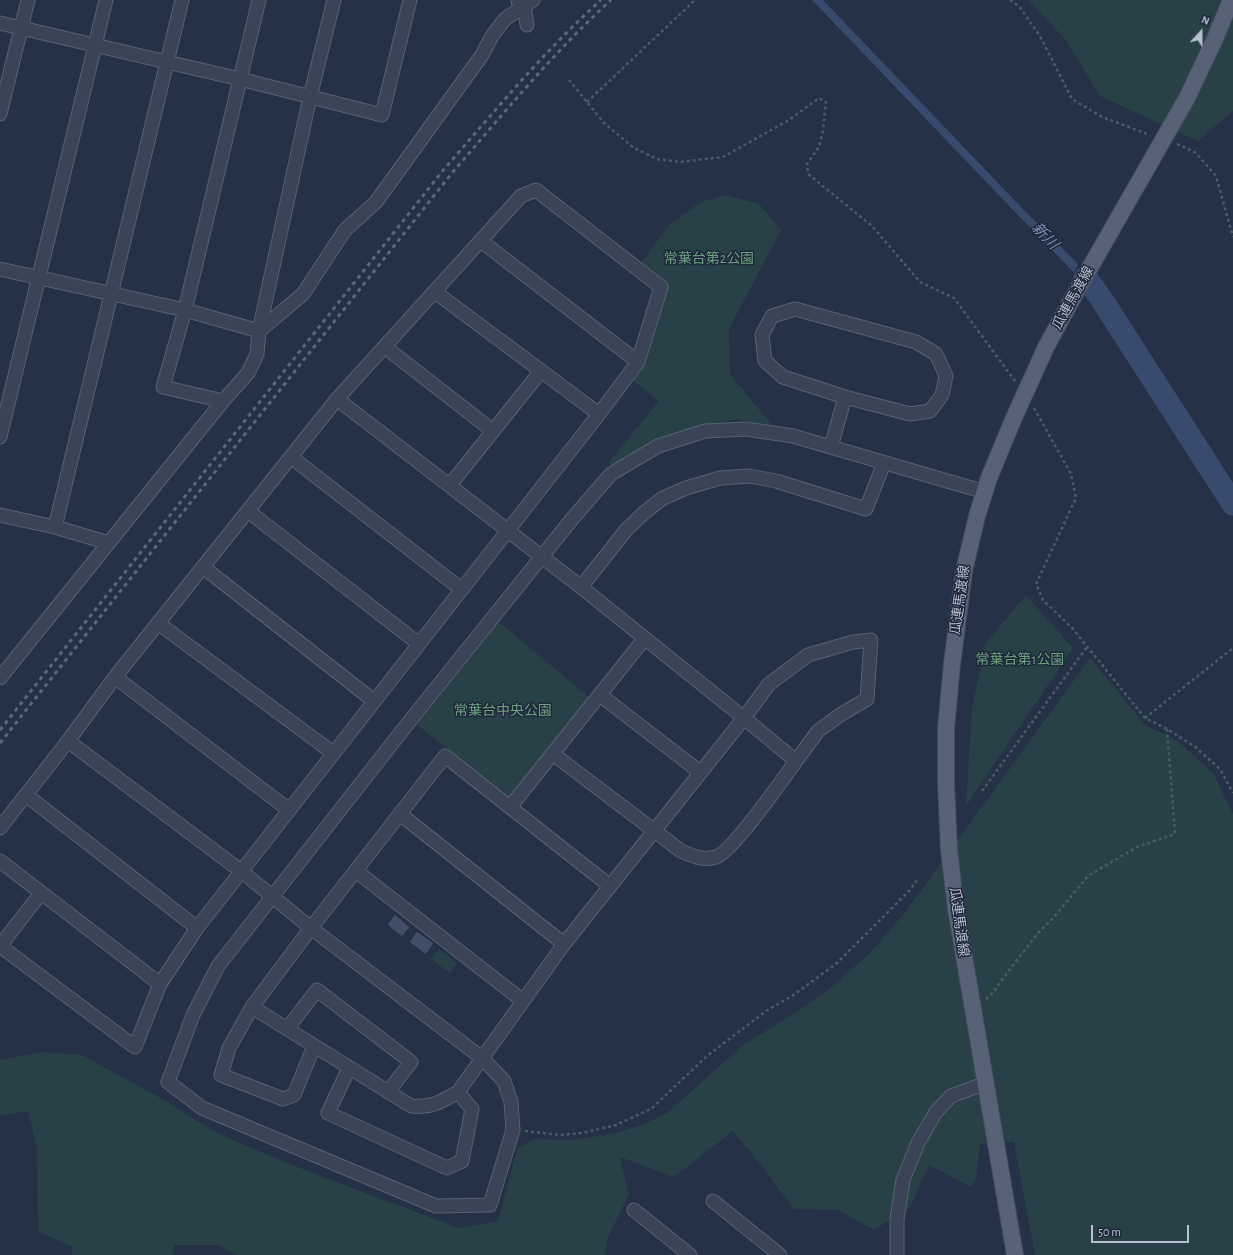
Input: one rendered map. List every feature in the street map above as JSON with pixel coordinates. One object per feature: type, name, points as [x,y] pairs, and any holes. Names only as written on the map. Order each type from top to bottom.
[{"type":"main road","name":"瓜連馬渡線","points":[[1015,1255],[972,1010],[956,909],[949,850],[946,783],[946,728],[952,664],[964,571],[977,516],[985,492],[1012,420],[1046,347],[1187,98],[1214,42],[1231,0]]},
{"type":"street","points":[[0,114],[28,0]]},
{"type":"street","points":[[0,437],[106,0]]},
{"type":"street","points":[[55,527],[182,0]]},
{"type":"street","points":[[223,401],[163,387],[185,310],[259,0]]},
{"type":"street","points":[[0,678],[223,401],[248,373],[257,354],[259,331],[310,97],[334,0]]},
{"type":"street","points":[[0,23],[382,115],[410,0]]},
{"type":"street","points":[[259,331],[303,294],[345,230],[376,202],[482,55],[492,36],[505,19],[524,2]]},
{"type":"street","points":[[524,2],[526,25]]},
{"type":"street","points":[[0,828],[68,741],[114,677],[338,399],[520,196],[536,190],[661,288],[638,362],[197,928],[160,984],[135,1047],[0,946],[41,893]]},
{"type":"street","points":[[481,241],[638,362]]},
{"type":"street","points":[[0,269],[185,310],[259,331]]},
{"type":"street","points":[[435,292],[599,414]]},
{"type":"street","points":[[795,309],[916,342],[936,354],[946,376],[942,395],[930,411],[910,414],[845,397],[783,377],[765,361],[762,335],[772,316],[795,309]]},
{"type":"street","points":[[385,347],[493,431]]},
{"type":"street","points":[[450,485],[541,371]]},
{"type":"street","points":[[831,448],[845,397]]},
{"type":"street","points":[[338,399],[581,587],[796,761]]},
{"type":"street","points":[[68,741],[241,871],[272,896],[311,928],[482,1058],[504,1081],[511,1102],[514,1130],[490,1205],[436,1206],[202,1108],[168,1082],[193,1015],[218,966],[272,896],[405,727],[572,519],[611,474],[658,446],[705,431],[746,429],[793,436],[985,492]]},
{"type":"street","points":[[291,457],[461,589]]},
{"type":"street","points":[[581,587],[627,529],[645,512],[664,498],[686,488],[720,478],[749,476],[776,481],[866,509],[884,463]]},
{"type":"street","points":[[248,511],[419,644]]},
{"type":"street","points":[[0,515],[55,527],[109,542]]},
{"type":"street","points":[[203,567],[374,701]]},
{"type":"street","points":[[158,623],[333,753]]},
{"type":"street","points":[[510,807],[645,638]]},
{"type":"street","points":[[252,1007],[411,1106],[424,1107],[442,1101],[458,1092],[564,944],[654,830],[700,772],[744,718],[769,684],[808,655],[852,642],[871,640],[866,699],[818,731],[732,846],[717,857],[699,859],[681,851],[654,830],[553,754]]},
{"type":"street","points":[[114,677],[289,810]]},
{"type":"street","points":[[600,695],[700,772]]},
{"type":"street","points":[[314,1046],[294,1095],[283,1099],[221,1075],[229,1048],[252,1007],[311,928],[445,756],[610,886]]},
{"type":"street","points":[[26,796],[197,928]]},
{"type":"street","points":[[400,814],[564,944]]},
{"type":"street","points":[[0,861],[160,984]]},
{"type":"street","points":[[356,871],[523,1001]]},
{"type":"street","points":[[287,1029],[317,990],[411,1062],[388,1092]]},
{"type":"street","points":[[349,1068],[328,1113],[447,1168],[462,1161],[472,1109],[458,1092]]},
{"type":"street","points":[[897,1255],[897,1220],[903,1180],[918,1143],[936,1112],[952,1096],[986,1083]]},
{"type":"street","points":[[713,1201],[780,1255]]},
{"type":"street","points":[[634,1210],[690,1255]]},
{"type":"path","points":[[587,102],[695,0]]},
{"type":"path","points":[[1010,0],[1019,6],[1040,36],[1072,99],[1102,117],[1155,137]]},
{"type":"path","points":[[569,80],[604,123],[634,148],[657,159],[680,162],[723,157],[789,120],[819,98],[826,102],[823,131],[819,147],[807,164],[808,174],[872,226],[920,282],[954,298],[1016,382]]},
{"type":"path","points":[[1176,144],[1196,153],[1216,176],[1233,238]]},
{"type":"path","points":[[1033,407],[1071,474],[1076,498],[1036,584],[1043,600],[1073,629],[1145,718],[1167,729],[1194,746],[1220,769],[1233,792]]},
{"type":"path","points":[[982,791],[1087,647]]},
{"type":"path","points":[[1145,718],[1233,648]]},
{"type":"path","points":[[972,1010],[993,993],[1038,933],[1054,917],[1088,876],[1137,847],[1175,834],[1167,729]]},
{"type":"path","points":[[514,1130],[561,1135],[582,1133],[616,1125],[651,1109],[707,1056],[766,1012],[792,996],[836,964],[909,891],[917,880]]},
{"type":"green space","points":[[1028,0],[1233,0],[1233,111],[1198,141],[1100,96],[1065,39]]},
{"type":"green space","name":"常葉台第2公園","points":[[726,195],[759,204],[781,230],[729,329],[730,374],[772,425],[734,419],[655,440],[613,468],[609,462],[659,401],[632,380],[646,363],[667,286],[641,263],[669,225],[701,202]]},
{"type":"green space","name":"常葉台第1公園","points":[[1026,595],[1073,648],[966,806],[972,708],[986,643]]},
{"type":"green space","name":"常葉台中央公園","points":[[499,622],[589,697],[510,797],[417,725]]},
{"type":"green space","points":[[1090,658],[1145,725],[1179,742],[1213,773],[1233,814],[1233,1255],[1035,1255],[1014,1142],[980,1144],[976,1179],[971,1187],[929,1165],[910,1207],[874,1230],[838,1210],[794,1209],[733,1131],[674,1177],[620,1157],[629,1194],[607,1239],[605,1255],[236,1255],[218,1245],[174,1245],[173,1255],[72,1255],[72,1247],[38,1231],[37,1148],[28,1111],[0,1116],[0,1060],[42,1052],[82,1055],[164,1100],[210,1129],[244,1145],[315,1174],[459,1228],[498,1221],[517,1149],[535,1139],[572,1140],[612,1134],[642,1125],[667,1113],[742,1046],[827,991],[870,953],[907,910]]},
{"type":"green space","points":[[439,949],[457,963],[450,973],[431,959]]},
{"type":"water","points":[[812,0],[823,0],[1022,208],[1094,280],[1108,301],[1100,305],[1087,286]]},
{"type":"pier","points":[[1079,263],[1097,281],[1090,294],[1086,287],[1073,274]]},
{"type":"building","points":[[395,914],[410,927],[402,937],[387,925]]},
{"type":"building","points":[[417,931],[434,943],[426,955],[409,942]]},
{"type":"waterway","name":"新川","points":[[1085,278],[1104,303],[1233,504]]},
{"type":"railway","points":[[0,730],[445,168],[501,103],[560,40],[601,0]]},
{"type":"railway","points":[[0,743],[452,173],[549,62],[611,0]]}]
